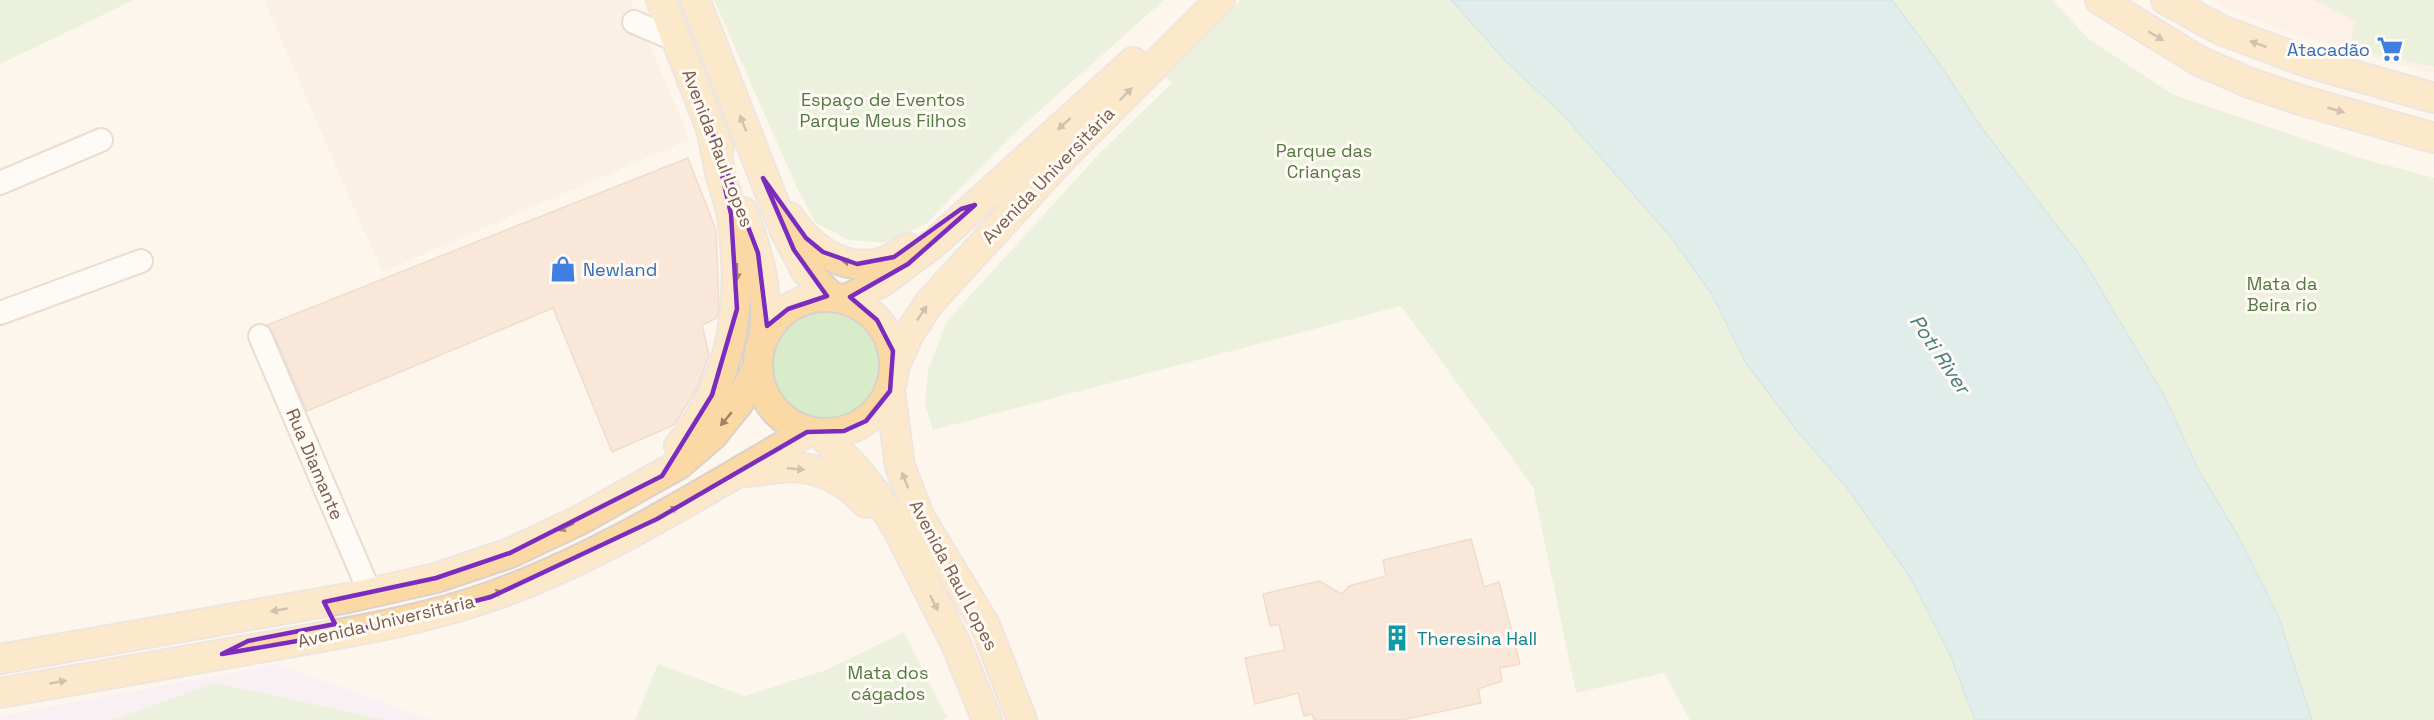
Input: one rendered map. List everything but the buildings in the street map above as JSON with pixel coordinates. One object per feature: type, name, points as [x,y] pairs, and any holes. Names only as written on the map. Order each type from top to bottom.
[{"type":"main road","name":"Avenida Raul Lopes","points":[[661,0],[758,253],[765,284],[767,315],[764,334]]},
{"type":"main road","name":"Avenida Raul Lopes","points":[[695,0],[789,240],[806,271],[839,298]]},
{"type":"main road","name":"Avenida Universitária","points":[[839,298],[882,282],[933,244],[1201,0]]},
{"type":"main road","name":"Avenida Universitária","points":[[892,378],[910,332],[930,302],[1054,166],[1220,0]]},
{"type":"main road","points":[[2100,0],[2199,61],[2250,83],[2296,99],[2434,138]]},
{"type":"main road","points":[[2166,0],[2221,30],[2310,63],[2434,98]]},
{"type":"main road","points":[[662,476],[669,460],[699,422],[712,395],[729,348],[737,309],[737,259],[731,214],[712,132]]},
{"type":"main road","points":[[763,178],[791,221],[806,238],[823,252],[840,260],[857,264],[878,263],[894,257],[954,214],[975,205]]},
{"type":"main road","points":[[839,298],[864,308],[887,334],[893,351],[892,378],[883,404],[866,421],[844,431],[814,433],[788,423],[772,409],[761,390],[757,369],[758,351],[764,334],[774,320],[788,309],[803,301],[839,298]]},
{"type":"main road","name":"Avenida Universitária","points":[[0,659],[370,593],[436,578],[510,553],[580,520],[662,476],[696,452],[738,404],[757,369]]},
{"type":"main road","name":"Avenida Raul Lopes","points":[[892,378],[900,466],[919,516],[985,625],[1022,720]]},
{"type":"main road","name":"Avenida Raul Lopes","points":[[814,433],[857,470],[876,494],[897,528],[956,644],[987,720]]},
{"type":"main road","name":"Avenida Universitária","points":[[0,693],[349,632],[459,607],[490,597],[582,558],[814,433]]},
{"type":"main road","points":[[738,472],[780,467],[802,468],[840,479],[866,503],[914,563]]},
{"type":"main road","points":[[222,654],[248,641],[326,626],[330,623],[332,614],[324,602]]},
{"type":"street","points":[[634,22],[676,40]]},
{"type":"street","points":[[0,183],[100,140]]},
{"type":"street","points":[[0,313],[141,261]]},
{"type":"street","name":"Rua Diamante","points":[[260,336],[370,593]]},
{"type":"highlighted area","points":[[712,132],[758,253],[767,326],[788,309],[827,296],[794,250],[763,178],[806,238],[823,252],[857,264],[894,257],[961,209],[975,205],[908,264],[850,297],[877,320],[893,351],[890,391],[866,421],[844,431],[807,432],[657,519],[491,597],[349,632],[222,654],[248,641],[335,624],[324,602],[436,578],[510,553],[662,476],[712,395],[737,309],[731,214]]},
{"type":"shaded area","points":[[264,0],[630,0],[690,139],[382,272]]},
{"type":"shaded area","name":"Atacadão","points":[[2212,0],[2434,0],[2434,73],[2291,33],[2225,8]]},
{"type":"shaded area","points":[[277,664],[431,720],[0,720],[0,716]]},
{"type":"green space","points":[[0,0],[134,0],[0,64]]},
{"type":"green space","name":"Espaço de Eventos Parque Meus Filhos","points":[[714,0],[1164,0],[1012,135],[926,224],[887,243],[849,240],[816,223],[798,190]]},
{"type":"green space","name":"Parque das Crianças","points":[[1241,0],[1451,0],[1505,60],[1565,117],[1671,237],[1713,296],[1746,363],[1795,428],[1847,488],[1910,577],[1950,655],[1975,720],[1690,720],[1664,673],[1576,693],[1533,487],[1401,306],[933,430],[925,405],[928,370],[947,321],[1098,155],[1172,83],[1163,74]]},
{"type":"green space","name":"Mata da Beira rio","points":[[1892,0],[2052,0],[2089,39],[2174,95],[2360,158],[2434,178],[2434,720],[2312,720],[2278,615],[2241,541],[2198,469],[2164,395],[2082,258],[1984,131],[1939,63]]},
{"type":"green space","points":[[2313,0],[2434,0],[2434,67],[2348,48],[2356,21]]},
{"type":"green space","points":[[826,311],[847,315],[864,327],[876,344],[880,365],[876,386],[864,403],[847,415],[826,419],[805,415],[788,403],[776,386],[772,365],[776,344],[788,327],[805,315]]},
{"type":"green space","name":"Mata dos cágados","points":[[904,632],[947,718],[943,720],[635,720],[658,664],[745,696],[826,670]]},
{"type":"green space","points":[[216,683],[385,720],[111,720]]},
{"type":"water","name":"Poti River","points":[[1451,0],[1892,0],[1939,63],[1984,131],[2082,258],[2164,395],[2198,469],[2241,541],[2278,615],[2312,720],[1975,720],[1950,655],[1910,577],[1847,488],[1795,428],[1746,363],[1713,296],[1671,237],[1565,117],[1505,60]]},
{"type":"place","name":"Atacadão","points":[[2390,49]]},
{"type":"place","name":"Newland","points":[[563,269]]},
{"type":"place","name":"Theresina Hall","points":[[1397,638]]}]
